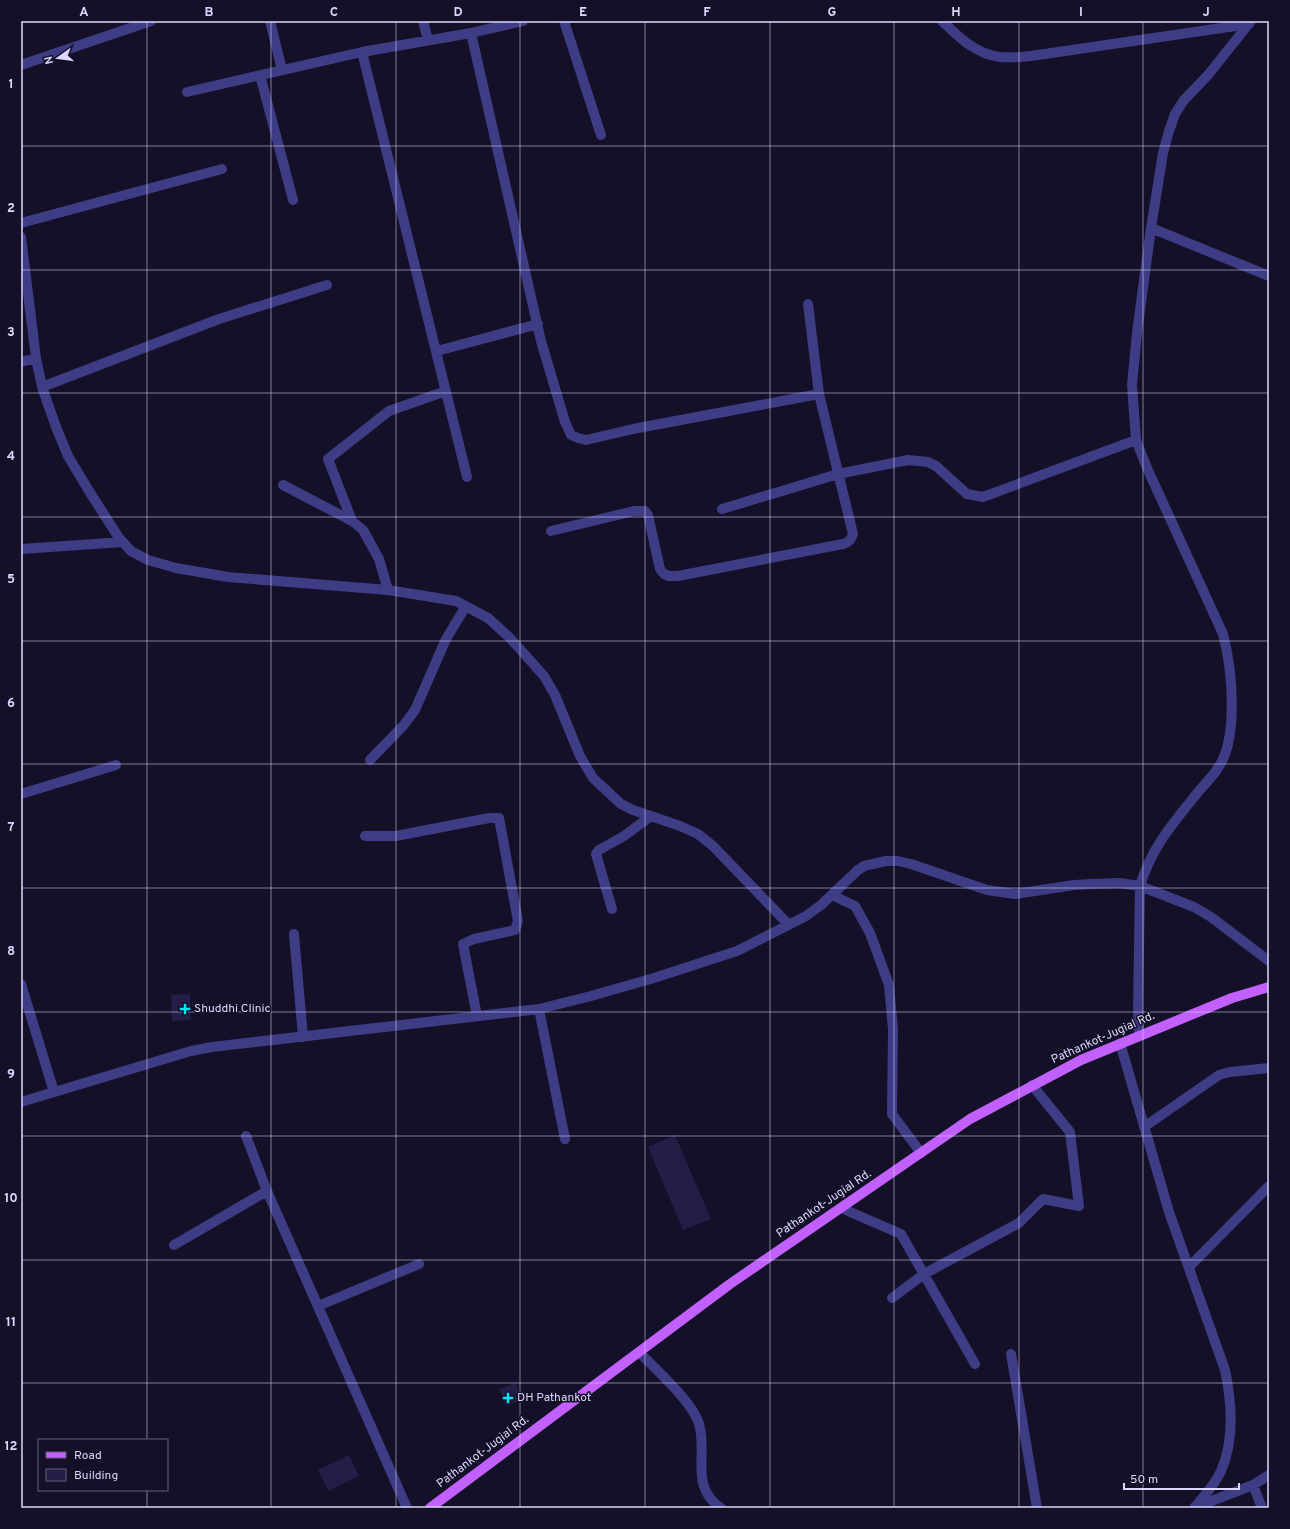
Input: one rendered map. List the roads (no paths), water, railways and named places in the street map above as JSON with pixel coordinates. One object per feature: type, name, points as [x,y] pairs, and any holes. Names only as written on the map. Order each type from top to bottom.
[{"type":"main road","name":"Pathankot-Jugial Rd.","points":[[430,1508],[730,1284],[970,1119],[1081,1060],[1232,998],[1269,987]]},
{"type":"street","points":[[21,65],[151,21]]},
{"type":"street","points":[[270,21],[282,70]]},
{"type":"street","points":[[423,21],[428,40]]},
{"type":"street","points":[[187,92],[362,52],[471,33],[523,21]]},
{"type":"street","points":[[564,21],[601,135]]},
{"type":"street","points":[[942,21],[964,42],[982,53],[1000,57],[1031,56],[1250,22]]},
{"type":"street","points":[[1139,1036],[1140,886],[1145,869],[1158,843],[1219,767],[1227,750],[1230,732],[1231,702],[1230,672],[1223,634],[1147,468],[1136,440],[1132,385],[1138,325],[1151,228],[1168,131],[1175,114],[1184,100],[1208,75],[1250,22]]},
{"type":"street","points":[[471,33],[538,324],[565,422],[572,435],[586,440],[633,429],[819,394]]},
{"type":"street","points":[[362,52],[467,477]]},
{"type":"street","points":[[260,76],[293,200]]},
{"type":"street","points":[[21,223],[222,169]]},
{"type":"street","points":[[1151,228],[1269,276]]},
{"type":"street","points":[[21,237],[36,358],[42,387],[56,427],[68,456],[123,542],[131,551],[148,560],[176,568],[228,577],[388,590],[456,601],[488,618],[510,638],[544,676],[555,695],[580,756],[593,778],[621,804],[698,834],[714,846],[789,925]]},
{"type":"street","points":[[42,387],[220,319],[327,285]]},
{"type":"street","points":[[551,531],[634,511],[645,511],[648,515],[660,569],[664,574],[669,576],[678,576],[712,570],[849,542],[853,534],[819,394],[808,304]]},
{"type":"street","points":[[437,351],[538,324]]},
{"type":"street","points":[[21,362],[36,358]]},
{"type":"street","points":[[352,521],[328,459],[389,411],[446,391]]},
{"type":"street","points":[[722,509],[838,474],[908,460],[928,462],[936,466],[967,494],[983,497],[1136,440]]},
{"type":"street","points":[[283,485],[352,521],[363,530],[379,559],[388,590]]},
{"type":"street","points":[[21,549],[123,542]]},
{"type":"street","points":[[370,760],[403,726],[415,710],[446,639],[466,606]]},
{"type":"street","points":[[21,794],[116,765]]},
{"type":"street","points":[[612,909],[596,854],[599,850],[624,836],[651,816]]},
{"type":"street","points":[[366,836],[396,836],[489,818],[499,818],[518,921],[515,930],[474,939],[463,944],[477,1016]]},
{"type":"street","points":[[21,1102],[191,1051],[212,1047],[539,1009],[640,982],[701,964],[737,951],[789,925],[806,916],[858,870],[864,866],[878,862],[898,861],[911,864],[987,890],[1015,894],[1074,885],[1119,883],[1140,886],[1194,907],[1211,917],[1269,961]]},
{"type":"street","points":[[832,894],[855,906],[870,933],[889,985],[893,1029],[892,1114],[921,1153]]},
{"type":"street","points":[[294,934],[303,1037]]},
{"type":"street","points":[[21,984],[54,1092]]},
{"type":"street","points":[[539,1009],[565,1139]]},
{"type":"street","points":[[1120,1043],[1169,1212],[1225,1370],[1231,1402],[1232,1413],[1229,1446],[1221,1471],[1210,1490],[1194,1508]]},
{"type":"street","points":[[1144,1127],[1219,1075],[1230,1072],[1269,1068]]},
{"type":"street","points":[[892,1298],[924,1274],[1019,1223],[1043,1199],[1079,1206],[1070,1132],[1032,1086]]},
{"type":"street","points":[[246,1136],[267,1191],[407,1508]]},
{"type":"street","points":[[1189,1267],[1269,1186]]},
{"type":"street","points":[[174,1245],[267,1191]]},
{"type":"street","points":[[841,1208],[901,1234],[975,1364]]},
{"type":"street","points":[[318,1306],[418,1264]]},
{"type":"street","points":[[639,1352],[692,1407],[700,1425],[701,1469],[704,1484],[712,1502],[721,1508]]},
{"type":"street","points":[[1011,1354],[1037,1508]]},
{"type":"street","points":[[1194,1508],[1253,1485],[1269,1475]]},
{"type":"street","points":[[1253,1485],[1262,1508]]},
{"type":"place","name":"Shuddhi Clinic","points":[[185,1009]]},
{"type":"place","name":"DH Pathankot","points":[[508,1398]]}]
